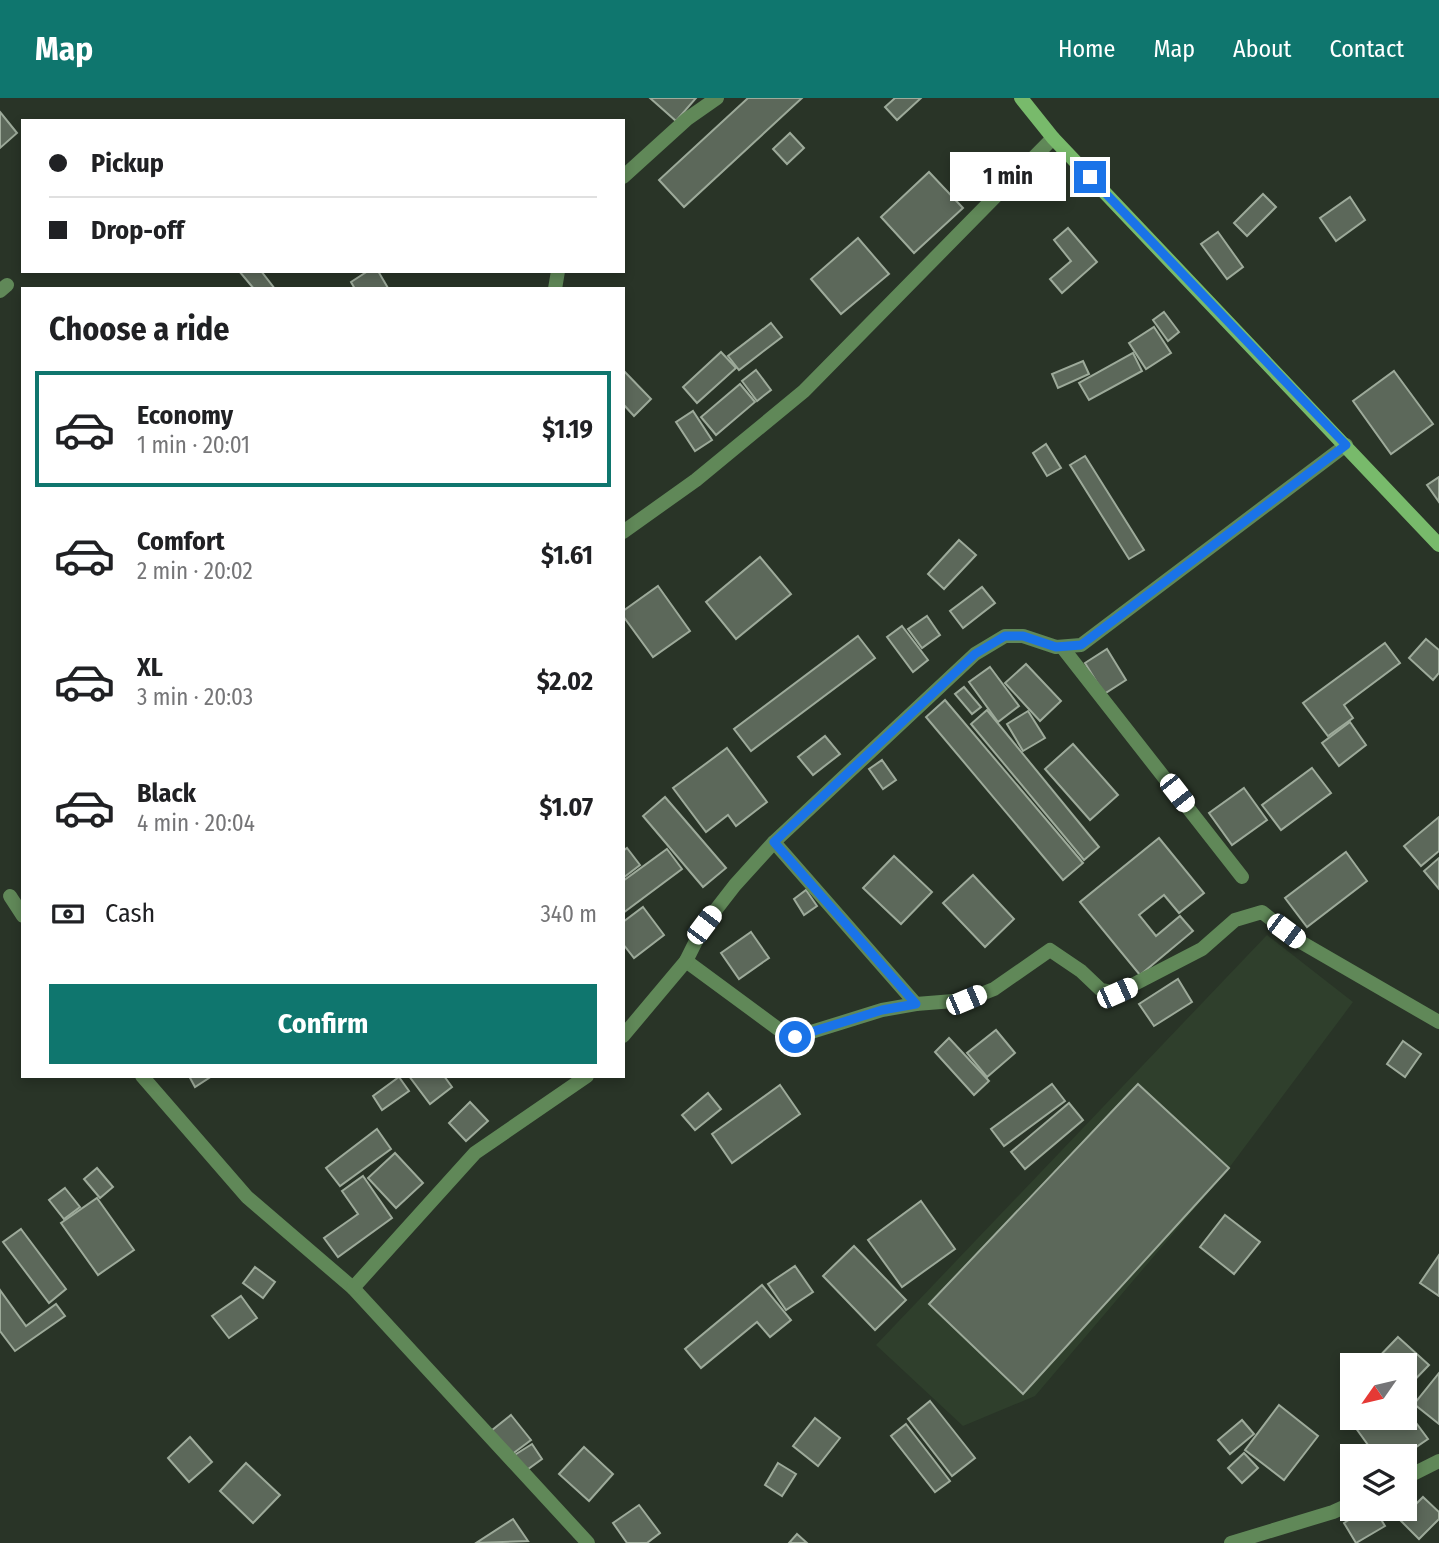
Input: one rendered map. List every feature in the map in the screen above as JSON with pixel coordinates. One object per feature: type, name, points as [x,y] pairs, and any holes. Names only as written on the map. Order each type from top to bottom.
[{"type":"main road","points":[[1021,98],[1053,138],[1439,545]]},
{"type":"street","points":[[625,175],[687,119],[717,98]]},
{"type":"street","points":[[625,531],[696,480],[804,391],[1053,138]]},
{"type":"street","points":[[625,1034],[686,961],[704,925],[774,842],[975,654],[1005,636],[1023,636],[1062,647],[1081,645],[1346,445]]},
{"type":"street","points":[[1062,647],[1242,877]]},
{"type":"street","points":[[774,842],[916,1004]]},
{"type":"street","points":[[11,895],[21,912]]},
{"type":"street","points":[[686,961],[785,1034],[795,1037],[882,1010],[966,1000],[994,989],[1050,950],[1081,971],[1101,990],[1117,993],[1202,948],[1235,920],[1262,912],[1299,941],[1439,1022]]},
{"type":"street","points":[[144,1078],[247,1197],[353,1288],[588,1543]]},
{"type":"street","points":[[353,1288],[475,1153],[584,1078]]},
{"type":"street","points":[[1417,1472],[1439,1461]]},
{"type":"street","points":[[1231,1543],[1340,1509]]},
{"type":"shaded area","points":[[1267,935],[1353,1002],[1229,1168],[1035,1396],[963,1426],[876,1345]]},
{"type":"building","points":[[650,98],[696,98],[676,121]]},
{"type":"building","points":[[748,98],[802,98],[684,207],[659,180]]},
{"type":"building","points":[[895,98],[921,98],[897,120],[885,107]]},
{"type":"building","points":[[0,112],[17,133],[0,148]]},
{"type":"building","points":[[790,133],[804,148],[787,164],[773,149]]},
{"type":"building","points":[[929,172],[963,208],[914,253],[881,217]]},
{"type":"building","points":[[1263,194],[1276,207],[1247,236],[1234,223]]},
{"type":"building","points":[[1350,197],[1365,220],[1336,241],[1320,218]]},
{"type":"building","points":[[1068,228],[1097,262],[1062,293],[1050,279],[1071,261],[1054,240]]},
{"type":"building","points":[[1218,232],[1243,267],[1227,279],[1201,244]]},
{"type":"building","points":[[858,238],[889,274],[841,314],[811,279]]},
{"type":"building","points":[[241,273],[263,273],[273,287],[252,287]]},
{"type":"building","points":[[365,273],[379,273],[387,287],[354,287],[351,282]]},
{"type":"building","points":[[1164,312],[1179,332],[1168,341],[1153,320]]},
{"type":"building","points":[[771,323],[782,337],[739,370],[728,356]]},
{"type":"building","points":[[1154,327],[1171,353],[1146,369],[1129,343]]},
{"type":"building","points":[[721,352],[736,368],[697,403],[683,387]]},
{"type":"building","points":[[1133,353],[1142,371],[1089,400],[1079,383]]},
{"type":"building","points":[[1083,361],[1089,374],[1058,388],[1052,374]]},
{"type":"building","points":[[756,370],[771,390],[757,401],[742,381]]},
{"type":"building","points":[[1394,371],[1433,424],[1391,454],[1353,401]]},
{"type":"building","points":[[625,372],[651,399],[634,416],[625,406]]},
{"type":"building","points":[[740,384],[755,402],[716,435],[701,417]]},
{"type":"building","points":[[693,411],[712,440],[695,451],[676,422]]},
{"type":"building","points":[[1046,444],[1061,468],[1047,476],[1033,453]]},
{"type":"building","points":[[1085,456],[1144,550],[1129,559],[1070,465]]},
{"type":"building","points":[[1439,477],[1439,502],[1427,485]]},
{"type":"building","points":[[959,540],[976,555],[944,589],[928,574]]},
{"type":"building","points":[[760,557],[791,594],[736,639],[706,602]]},
{"type":"building","points":[[658,586],[690,631],[653,657],[625,619],[625,610]]},
{"type":"building","points":[[982,587],[995,603],[963,628],[950,611]]},
{"type":"building","points":[[927,616],[940,635],[922,648],[908,629]]},
{"type":"building","points":[[902,626],[928,660],[913,672],[887,637]]},
{"type":"building","points":[[858,636],[875,658],[751,751],[734,729]]},
{"type":"building","points":[[1426,639],[1439,650],[1439,673],[1433,680],[1409,658]]},
{"type":"building","points":[[1385,643],[1400,663],[1344,705],[1353,718],[1328,736],[1303,703]]},
{"type":"building","points":[[1107,649],[1126,680],[1104,694],[1085,663]]},
{"type":"building","points":[[1026,664],[1061,701],[1040,721],[1005,683]]},
{"type":"building","points":[[990,667],[1019,706],[998,722],[969,682]]},
{"type":"building","points":[[964,687],[981,707],[972,714],[955,694]]},
{"type":"building","points":[[945,700],[1083,863],[1063,880],[926,717]]},
{"type":"building","points":[[987,710],[1099,847],[1084,860],[971,724]]},
{"type":"building","points":[[1028,711],[1045,738],[1023,751],[1007,724]]},
{"type":"building","points":[[1350,722],[1366,745],[1339,766],[1322,743]]},
{"type":"building","points":[[825,736],[840,754],[813,775],[798,757]]},
{"type":"building","points":[[1073,744],[1118,795],[1090,820],[1045,769]]},
{"type":"building","points":[[727,748],[767,802],[736,826],[728,815],[706,832],[673,788]]},
{"type":"building","points":[[882,760],[896,780],[883,789],[869,769]]},
{"type":"building","points":[[1312,768],[1331,793],[1281,830],[1262,805]]},
{"type":"building","points":[[1244,788],[1267,820],[1232,845],[1209,813]]},
{"type":"building","points":[[665,797],[726,868],[703,887],[643,816]]},
{"type":"building","points":[[1439,817],[1439,851],[1421,866],[1404,846]]},
{"type":"building","points":[[1159,838],[1204,893],[1179,913],[1164,895],[1139,915],[1156,936],[1180,916],[1193,931],[1140,975],[1080,902]]},
{"type":"building","points":[[627,848],[640,865],[625,876]]},
{"type":"building","points":[[667,849],[682,869],[625,912],[625,880]]},
{"type":"building","points":[[1346,852],[1367,881],[1307,927],[1285,898]]},
{"type":"building","points":[[894,856],[932,892],[901,924],[863,888]]},
{"type":"building","points":[[1439,858],[1439,889],[1424,871]]},
{"type":"building","points":[[973,875],[1014,919],[985,947],[943,903]]},
{"type":"building","points":[[806,890],[817,906],[804,915],[794,899]]},
{"type":"building","points":[[643,907],[664,935],[634,958],[625,947],[625,920]]},
{"type":"building","points":[[751,932],[769,958],[739,979],[721,953]]},
{"type":"building","points":[[1178,979],[1192,1002],[1154,1026],[1139,1004]]},
{"type":"building","points":[[996,1030],[1015,1053],[987,1077],[967,1053]]},
{"type":"building","points":[[949,1038],[989,1081],[974,1095],[935,1052]]},
{"type":"building","points":[[1403,1041],[1421,1054],[1405,1077],[1387,1064]]},
{"type":"building","points":[[190,1078],[209,1078],[195,1087]]},
{"type":"building","points":[[398,1078],[409,1091],[382,1110],[373,1096]]},
{"type":"building","points":[[410,1078],[445,1078],[452,1087],[430,1104]]},
{"type":"building","points":[[1052,1084],[1065,1101],[1004,1146],[991,1129]]},
{"type":"building","points":[[1138,1084],[1229,1168],[1023,1394],[929,1304]]},
{"type":"building","points":[[780,1085],[800,1114],[732,1163],[712,1134]]},
{"type":"building","points":[[708,1093],[721,1109],[695,1130],[682,1115]]},
{"type":"building","points":[[470,1102],[488,1121],[466,1141],[449,1123]]},
{"type":"building","points":[[1069,1103],[1083,1120],[1025,1169],[1011,1152]]},
{"type":"building","points":[[377,1129],[391,1149],[340,1186],[326,1168]]},
{"type":"building","points":[[395,1153],[423,1183],[396,1208],[368,1178]]},
{"type":"building","points":[[97,1168],[113,1187],[100,1198],[84,1179]]},
{"type":"building","points":[[363,1176],[392,1218],[338,1257],[324,1238],[358,1214],[342,1191]]},
{"type":"building","points":[[65,1188],[80,1207],[64,1219],[49,1200]]},
{"type":"building","points":[[97,1198],[134,1250],[98,1275],[61,1223]]},
{"type":"building","points":[[921,1201],[955,1249],[902,1287],[868,1240]]},
{"type":"building","points":[[1225,1215],[1260,1242],[1234,1274],[1200,1247]]},
{"type":"building","points":[[21,1229],[66,1289],[49,1303],[3,1242]]},
{"type":"building","points":[[854,1246],[906,1300],[875,1330],[823,1276]]},
{"type":"building","points":[[1439,1255],[1439,1296],[1420,1283]]},
{"type":"building","points":[[795,1266],[813,1292],[786,1310],[768,1284]]},
{"type":"building","points":[[255,1267],[275,1282],[263,1298],[243,1283]]},
{"type":"building","points":[[762,1285],[791,1320],[770,1337],[757,1322],[701,1368],[685,1349]]},
{"type":"building","points":[[0,1290],[26,1326],[56,1304],[65,1316],[15,1351],[0,1331]]},
{"type":"building","points":[[241,1296],[257,1318],[229,1338],[212,1316]]},
{"type":"building","points":[[1398,1337],[1416,1353],[1383,1353]]},
{"type":"building","points":[[1418,1355],[1429,1365],[1418,1376]]},
{"type":"building","points":[[1439,1373],[1439,1424],[1418,1407],[1418,1399]]},
{"type":"building","points":[[930,1401],[975,1458],[952,1476],[908,1419]]},
{"type":"building","points":[[1279,1405],[1318,1436],[1284,1480],[1245,1450]]},
{"type":"building","points":[[511,1415],[531,1440],[511,1455],[491,1431]]},
{"type":"building","points":[[815,1418],[840,1438],[818,1466],[793,1446]]},
{"type":"building","points":[[1242,1420],[1254,1434],[1230,1454],[1218,1440]]},
{"type":"building","points":[[906,1424],[950,1481],[935,1492],[891,1436]]},
{"type":"building","points":[[1418,1426],[1428,1439],[1417,1446],[1417,1444],[1367,1444],[1357,1430],[1418,1430]]},
{"type":"building","points":[[190,1437],[212,1462],[189,1482],[168,1458]]},
{"type":"building","points":[[532,1444],[542,1459],[524,1472],[513,1456]]},
{"type":"building","points":[[584,1447],[613,1474],[589,1501],[559,1474]]},
{"type":"building","points":[[1244,1453],[1258,1468],[1242,1483],[1228,1468]]},
{"type":"building","points":[[246,1463],[280,1495],[253,1523],[220,1491]]},
{"type":"building","points":[[778,1463],[796,1474],[782,1496],[765,1485]]},
{"type":"building","points":[[1423,1497],[1439,1512],[1439,1519],[1419,1539],[1401,1521],[1417,1521],[1417,1503]]},
{"type":"building","points":[[639,1505],[660,1533],[647,1543],[627,1543],[613,1523]]},
{"type":"building","points":[[513,1519],[528,1541],[476,1543]]},
{"type":"building","points":[[1382,1521],[1385,1526],[1356,1543],[1344,1523]]},
{"type":"building","points":[[797,1534],[807,1543],[789,1543]]},
{"type":"route","points":[[795,1037],[882,1010],[916,1004],[774,842],[975,654],[1005,636],[1023,636],[1056,647],[1081,645],[1346,445],[1090,177]]}]
